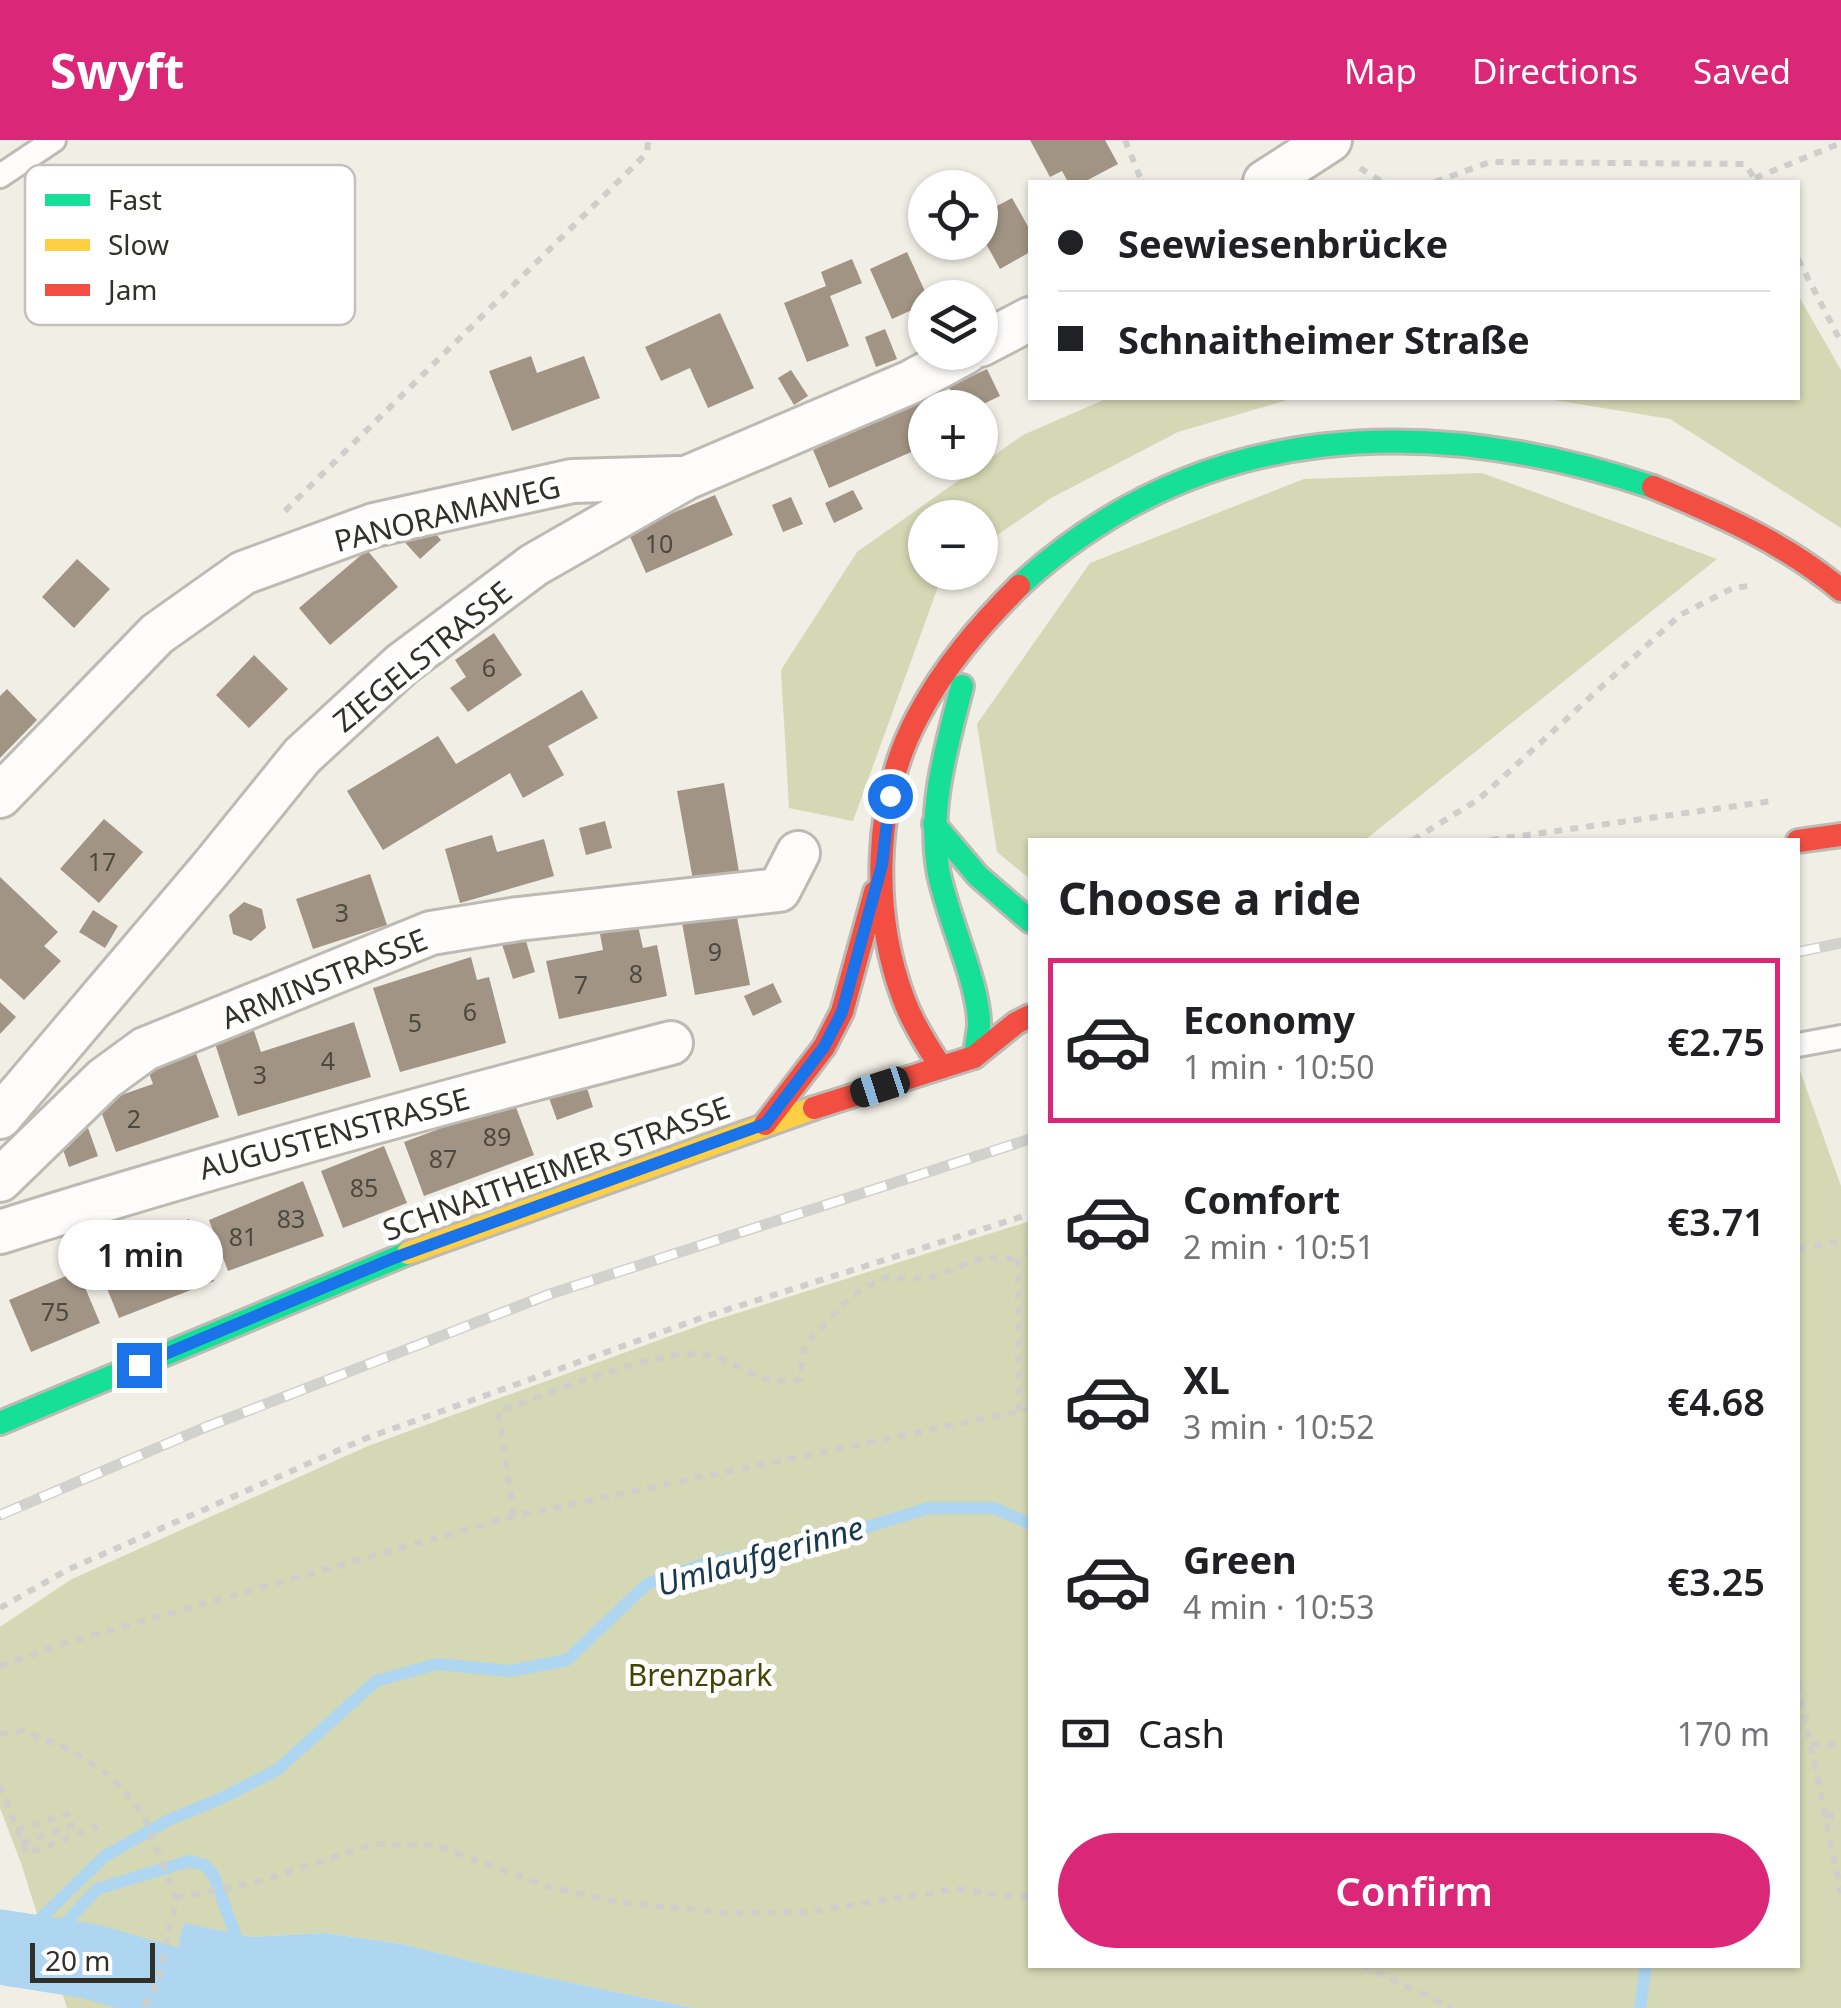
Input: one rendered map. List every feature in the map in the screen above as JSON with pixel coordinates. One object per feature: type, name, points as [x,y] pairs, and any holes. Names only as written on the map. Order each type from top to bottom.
[{"type":"street","points":[[1268,180],[1330,140]]},
{"type":"street","points":[[998,335],[1028,319]]},
{"type":"street","name":"ZIEGELSTRASSE","points":[[0,1116],[214,866],[302,756],[402,664],[534,566],[686,478],[933,370]]},
{"type":"street","points":[[765,1124],[824,1047],[842,1012],[882,865],[886,820],[900,758],[928,696],[974,635],[1024,581],[1110,518],[1161,490],[1221,467],[1360,441],[1434,440],[1518,448],[1598,468],[1687,500],[1755,532],[1833,583]]},
{"type":"street","name":"PANORAMAWEG","points":[[0,796],[157,634],[243,573],[374,524],[572,481],[686,478]]},
{"type":"street","points":[[974,635],[944,747],[934,824],[938,871],[980,1025],[974,1056]]},
{"type":"street","points":[[934,824],[957,856],[992,891],[1028,918]]},
{"type":"street","points":[[1800,841],[1841,835]]},
{"type":"street","name":"ARMINSTRASSE","points":[[0,1180],[104,1079],[145,1049],[431,933],[518,919],[778,890],[798,853]]},
{"type":"street","points":[[882,865],[892,949],[903,998],[941,1068]]},
{"type":"street","name":"SCHNAITHEIMER STRASSE","points":[[0,1423],[394,1258],[765,1124],[974,1056],[1028,1017]]},
{"type":"street","name":"AUGUSTENSTRASSE","points":[[0,1232],[377,1119],[671,1043]]},
{"type":"street","name":"SCHNAITHEIMER STRASSE","points":[[974,1056],[1008,1058]]},
{"type":"lane","points":[[0,176],[54,140]]},
{"type":"lane","points":[[1800,1045],[1840,1040]]},
{"type":"path","points":[[278,518],[647,152],[645,140]]},
{"type":"path","points":[[1125,140],[1141,180]]},
{"type":"path","points":[[1441,180],[1490,162],[1745,164],[1756,180],[1841,143]]},
{"type":"path","points":[[1800,263],[1841,342]]},
{"type":"path","points":[[1416,838],[1479,799],[1680,615],[1733,588],[1752,586]]},
{"type":"path","points":[[1504,838],[1780,800]]},
{"type":"path","points":[[0,1608],[67,1570],[364,1439],[704,1317],[1028,1215]]},
{"type":"path","points":[[1800,1249],[1841,1240]]},
{"type":"path","points":[[514,1516],[498,1412],[669,1355],[706,1355],[778,1383],[800,1380],[804,1346],[850,1297],[882,1278],[929,1278],[986,1258],[1018,1260],[1028,1253]]},
{"type":"path","points":[[1018,1260],[1019,1411]]},
{"type":"path","points":[[0,1665],[514,1516],[1028,1409]]},
{"type":"path","points":[[1800,1692],[1841,1894]]},
{"type":"path","points":[[0,1734],[22,1730],[71,1750],[110,1776],[143,1813],[176,1898],[159,1978],[144,2008]]},
{"type":"path","points":[[1811,1744],[1841,1745]]},
{"type":"path","points":[[0,1785],[27,1854],[98,1826]]},
{"type":"path","points":[[17,1830],[73,1812]]},
{"type":"path","points":[[1826,1816],[1841,1816]]},
{"type":"path","points":[[22,1843],[80,1822]]},
{"type":"path","points":[[176,1898],[230,1889],[373,1844],[434,1845],[548,1886],[617,1902],[725,1913],[806,1912],[957,1889],[1028,1898]]},
{"type":"path","points":[[1368,1968],[1452,2008]]},
{"type":"green space","points":[[1800,298],[1841,370],[1841,528],[1670,419],[1554,400],[1800,400]]},
{"type":"green space","points":[[1103,400],[1287,400],[1178,432],[1051,498],[998,535],[998,500],[931,500],[959,480],[998,480],[998,453],[1023,435]]},
{"type":"green space","points":[[1482,473],[1717,559],[1367,838],[1028,838],[1028,877],[997,852],[977,724],[1090,563],[1304,479]]},
{"type":"green space","points":[[908,516],[908,590],[937,590],[853,821],[789,808],[781,670],[857,552]]},
{"type":"green space","name":"Brenzpark","points":[[1800,1071],[1841,1186],[1841,2008],[694,2008],[402,1944],[326,1933],[251,1937],[184,1924],[169,1984],[157,2008],[67,2008],[0,1808],[0,1627],[72,1579],[368,1446],[706,1323],[1028,1222],[1028,1968],[1800,1968]]},
{"type":"water","points":[[184,1923],[251,1937],[326,1933],[402,1944],[694,2008],[157,2008],[169,1984]]},
{"type":"building","points":[[1030,140],[1105,140],[1118,164],[1088,180],[1067,180],[1062,171],[1050,177]]},
{"type":"building","points":[[1012,198],[1028,226],[1028,253],[1000,269],[995,260],[998,205]]},
{"type":"building","points":[[907,252],[920,280],[908,280],[908,312],[892,319],[870,269]]},
{"type":"building","points":[[852,259],[862,283],[830,296],[849,346],[807,362],[784,303],[826,286],[821,272]]},
{"type":"building","points":[[720,313],[754,388],[708,408],[690,368],[661,381],[645,347]]},
{"type":"building","points":[[885,329],[897,359],[876,367],[865,337]]},
{"type":"building","points":[[531,356],[537,373],[584,356],[600,398],[512,431],[489,371]]},
{"type":"building","points":[[791,370],[808,396],[794,405],[778,378]]},
{"type":"building","points":[[987,370],[997,390],[950,390],[949,387]]},
{"type":"building","points":[[908,406],[908,453],[829,488],[813,450]]},
{"type":"building","points":[[853,490],[863,509],[834,523],[825,503]]},
{"type":"building","points":[[715,495],[733,535],[646,573],[628,532]]},
{"type":"building","points":[[791,497],[803,524],[783,532],[772,505]]},
{"type":"building","points":[[421,517],[441,540],[420,559],[400,537]]},
{"type":"building","points":[[367,550],[398,587],[330,645],[299,608]]},
{"type":"building","points":[[77,559],[110,589],[74,628],[42,597]]},
{"type":"building","points":[[494,633],[522,675],[468,712],[450,688],[466,677],[455,660]]},
{"type":"building","points":[[254,655],[288,689],[249,728],[216,695]]},
{"type":"building","points":[[7,689],[37,720],[0,758],[0,696]]},
{"type":"building","points":[[582,690],[598,718],[548,746],[564,775],[523,798],[510,773],[383,850],[347,791],[438,736],[456,764]]},
{"type":"building","points":[[724,783],[739,872],[693,880],[677,791]]},
{"type":"building","points":[[104,819],[143,852],[99,903],[60,869]]},
{"type":"building","points":[[605,821],[612,848],[586,855],[579,828]]},
{"type":"building","points":[[492,835],[497,852],[544,839],[554,876],[460,903],[445,849]]},
{"type":"building","points":[[370,874],[387,925],[313,949],[296,899]]},
{"type":"building","points":[[0,877],[58,932],[44,946],[61,961],[24,1000],[0,978]]},
{"type":"building","points":[[244,902],[262,909],[266,928],[251,941],[233,934],[229,915]]},
{"type":"building","points":[[735,907],[750,985],[695,995],[681,917]]},
{"type":"building","points":[[93,910],[118,926],[105,948],[79,932]]},
{"type":"building","points":[[638,926],[643,948],[657,945],[667,996],[559,1019],[546,961],[603,950],[600,934]]},
{"type":"building","points":[[524,934],[535,972],[513,979],[501,941]]},
{"type":"building","points":[[471,957],[477,980],[489,977],[506,1043],[400,1072],[373,988]]},
{"type":"building","points":[[773,983],[782,1002],[753,1016],[744,996]]},
{"type":"building","points":[[0,1002],[16,1017],[0,1034]]},
{"type":"building","points":[[354,1022],[371,1077],[238,1116],[213,1037],[252,1025],[261,1052]]},
{"type":"building","points":[[195,1051],[219,1117],[116,1152],[98,1103],[153,1084],[147,1068]]},
{"type":"building","points":[[586,1085],[593,1107],[557,1120],[549,1098]]},
{"type":"building","points":[[514,1102],[534,1155],[424,1196],[404,1142],[439,1129],[437,1126]]},
{"type":"building","points":[[88,1128],[98,1156],[69,1167],[59,1138]]},
{"type":"building","points":[[384,1146],[407,1203],[343,1228],[321,1171]]},
{"type":"building","points":[[303,1181],[324,1236],[228,1271],[209,1220]]},
{"type":"building","points":[[189,1219],[214,1281],[119,1318],[94,1256]]},
{"type":"building","points":[[78,1271],[100,1323],[31,1352],[9,1300]]},
{"type":"waterway","name":"Umlaufgerinne","points":[[9,1949],[105,1856],[169,1820],[277,1770],[376,1681],[437,1664],[510,1671],[567,1660],[647,1584],[707,1563],[823,1541],[928,1508],[994,1508],[1028,1523]]},
{"type":"waterway","points":[[38,1953],[97,1889],[189,1861],[205,1865],[214,1876],[235,1934],[229,1944]]},
{"type":"waterway","points":[[0,1947],[89,1961],[271,2008]]},
{"type":"waterway","name":"Umlaufgerinne","points":[[1640,2008],[1646,1968]]},
{"type":"railway","points":[[1800,952],[1841,943]]},
{"type":"railway","points":[[0,1515],[206,1427],[550,1294],[1028,1140]]},
{"type":"traffic: fast","points":[[1019,586],[1089,530],[1163,489],[1241,461],[1321,446],[1402,442],[1485,448],[1569,463],[1653,487]]},
{"type":"traffic: fast","points":[[962,686],[941,776],[935,822],[942,888],[978,1009],[974,1057]]},
{"type":"traffic: fast","points":[[934,824],[978,876],[1028,919]]},
{"type":"traffic: fast","points":[[0,1423],[408,1253]]},
{"type":"traffic: slow","points":[[408,1253],[814,1108]]},
{"type":"traffic: jam","points":[[1653,487],[1775,544],[1841,590]]},
{"type":"traffic: jam","points":[[941,1067],[912,1018],[893,966],[882,894],[885,821],[902,750],[927,700],[963,648],[1019,586]]},
{"type":"traffic: jam","points":[[1800,841],[1841,835]]},
{"type":"traffic: jam","points":[[765,1124],[824,1047],[842,1012],[875,892]]},
{"type":"traffic: jam","points":[[814,1108],[974,1057],[1028,1017]]},
{"type":"route","points":[[139,1365],[394,1258],[765,1124],[824,1047],[842,1012],[882,865],[890,796]]}]
